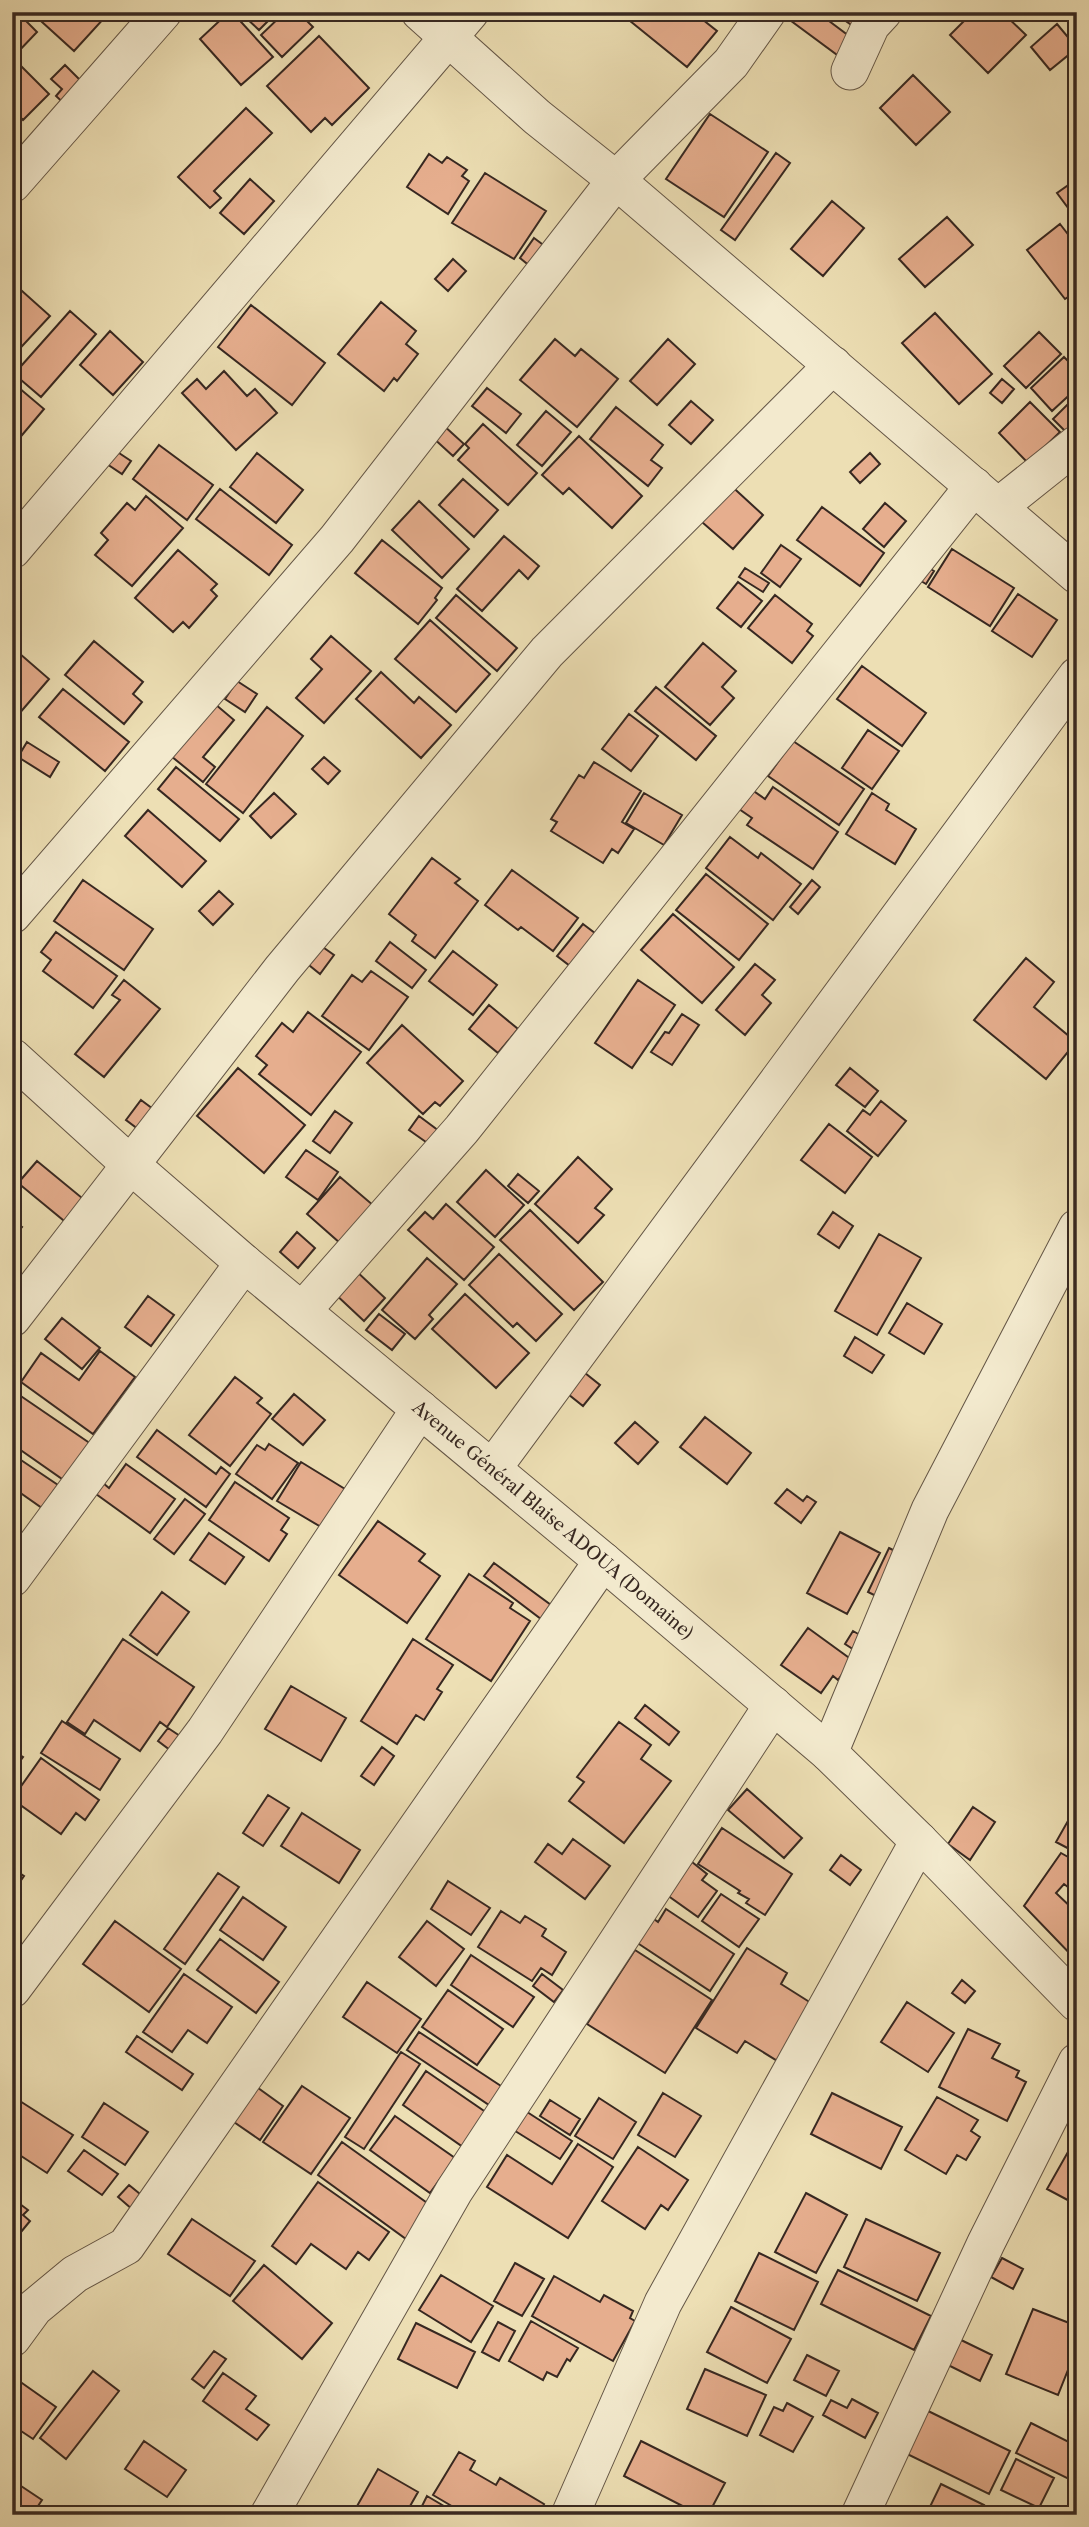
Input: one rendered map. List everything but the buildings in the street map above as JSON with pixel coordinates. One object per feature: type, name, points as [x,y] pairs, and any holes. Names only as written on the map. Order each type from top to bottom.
[{"type":"street","points":[[12,184],[163,12]]},
{"type":"street","points":[[420,12],[459,24],[537,117],[616,180],[1077,575]]},
{"type":"street","points":[[12,915],[337,539],[616,180],[731,64],[767,12]]},
{"type":"street","points":[[850,71],[872,25],[883,12]]},
{"type":"street","points":[[12,550],[459,24]]},
{"type":"street","points":[[12,1318],[132,1166],[282,968],[547,652],[833,365]]},
{"type":"street","points":[[302,1311],[462,1129],[986,496],[1077,444]]},
{"type":"street","points":[[492,1469],[1077,676]]},
{"type":"street","name":"Avenue Général Blaise ADOUA (Domaine)","points":[[12,1057],[244,1263],[829,1753],[1077,2003]]},
{"type":"street","points":[[829,1753],[930,1510],[1077,1228]]},
{"type":"street","points":[[12,1578],[244,1263]]},
{"type":"street","points":[[12,1989],[205,1731],[420,1409]]},
{"type":"street","points":[[12,2338],[34,2308],[75,2274],[126,2246],[603,1561]]},
{"type":"street","points":[[269,2515],[454,2191],[773,1705]]},
{"type":"street","points":[[570,2515],[663,2303],[919,1841]]},
{"type":"street","points":[[860,2515],[986,2243],[1077,2062]]}]
